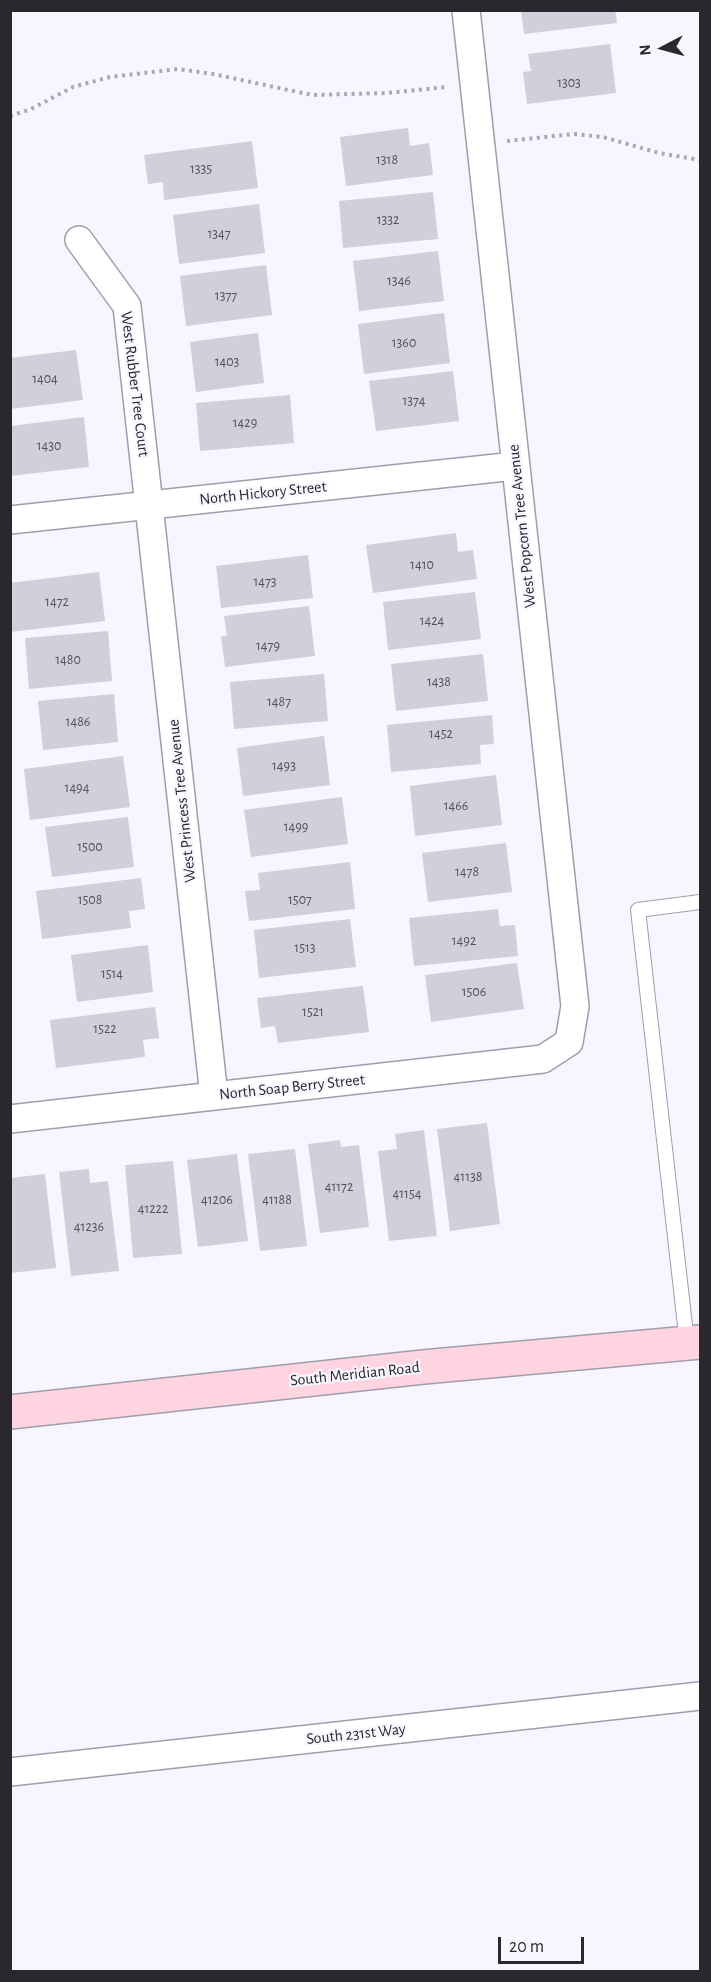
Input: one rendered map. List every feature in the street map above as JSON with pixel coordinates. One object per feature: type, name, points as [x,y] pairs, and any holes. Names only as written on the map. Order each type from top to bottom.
[{"type":"street","name":"West Popcorn Tree Avenue","points":[[466,10],[575,1006],[569,1042]]},
{"type":"street","name":"West Rubber Tree Court","points":[[79,240],[127,306],[150,506]]},
{"type":"street","name":"North Hickory Street","points":[[10,520],[516,466]]},
{"type":"street","name":"West Princess Tree Avenue","points":[[150,506],[214,1096]]},
{"type":"street","name":"North Soap Berry Street","points":[[10,1119],[543,1059],[569,1042]]},
{"type":"street","name":"South Meridian Road","points":[[10,1412],[411,1368],[694,1342]]},
{"type":"street","name":"South 231st Way","points":[[10,1772],[700,1696]]},
{"type":"lane","points":[[694,1342],[638,910],[700,902]]},
{"type":"path","points":[[10,116],[73,87],[110,77],[177,69],[213,74],[312,95],[387,93],[474,85]]},
{"type":"path","points":[[480,145],[574,134],[603,137],[659,153],[700,160]]},
{"type":"building","points":[[521,10],[615,10],[617,23],[524,34]]},
{"type":"building","points":[[610,44],[616,93],[527,104],[523,72],[531,71],[528,54]]},
{"type":"building","points":[[408,128],[410,146],[429,143],[433,175],[346,186],[340,137]]},
{"type":"building","points":[[252,141],[258,188],[164,200],[163,182],[148,184],[144,155]]},
{"type":"building","points":[[433,192],[438,239],[343,248],[339,201]]},
{"type":"building","points":[[259,204],[265,253],[179,264],[173,215]]},
{"type":"building","points":[[438,251],[444,301],[359,311],[353,261]]},
{"type":"building","points":[[266,265],[272,315],[186,326],[180,276]]},
{"type":"building","points":[[444,313],[450,363],[364,374],[358,324]]},
{"type":"building","points":[[258,333],[264,383],[196,392],[190,342]]},
{"type":"building","points":[[76,350],[83,400],[10,409],[10,358]]},
{"type":"building","points":[[453,371],[459,421],[376,431],[369,381]]},
{"type":"building","points":[[290,395],[294,443],[200,451],[196,403]]},
{"type":"building","points":[[84,417],[89,467],[10,476],[10,426]]},
{"type":"building","points":[[456,533],[458,552],[473,550],[477,579],[373,593],[366,545]]},
{"type":"building","points":[[308,555],[313,598],[221,608],[216,566]]},
{"type":"building","points":[[99,572],[105,621],[10,632],[10,583]]},
{"type":"building","points":[[475,592],[481,639],[388,650],[383,602]]},
{"type":"building","points":[[309,606],[315,656],[225,667],[221,636],[227,636],[224,616]]},
{"type":"building","points":[[108,631],[112,681],[29,689],[25,638]]},
{"type":"building","points":[[483,654],[488,701],[396,711],[391,664]]},
{"type":"building","points":[[324,674],[328,721],[234,729],[230,682]]},
{"type":"building","points":[[114,694],[118,742],[43,750],[38,701]]},
{"type":"building","points":[[492,715],[494,744],[480,745],[481,764],[391,772],[387,725]]},
{"type":"building","points":[[324,736],[330,785],[243,796],[237,748]]},
{"type":"building","points":[[123,756],[130,807],[30,820],[24,769]]},
{"type":"building","points":[[496,775],[502,825],[415,836],[410,786]]},
{"type":"building","points":[[342,797],[348,844],[251,857],[244,810]]},
{"type":"building","points":[[128,817],[134,867],[52,877],[45,827]]},
{"type":"building","points":[[506,843],[512,892],[428,902],[422,853]]},
{"type":"building","points":[[350,862],[355,909],[249,921],[245,891],[260,890],[258,873]]},
{"type":"building","points":[[141,878],[145,909],[129,911],[131,928],[42,939],[36,891]]},
{"type":"building","points":[[498,909],[500,926],[515,925],[518,956],[414,966],[409,918]]},
{"type":"building","points":[[350,919],[356,967],[259,978],[254,930]]},
{"type":"building","points":[[148,945],[153,992],[77,1002],[71,955]]},
{"type":"building","points":[[517,963],[524,1009],[431,1022],[425,975]]},
{"type":"building","points":[[363,986],[369,1032],[278,1043],[275,1026],[261,1028],[257,998]]},
{"type":"building","points":[[155,1007],[159,1038],[143,1040],[145,1057],[56,1068],[50,1020]]},
{"type":"building","points":[[487,1123],[500,1224],[450,1231],[437,1129]]},
{"type":"building","points":[[424,1130],[437,1236],[389,1241],[378,1151],[397,1149],[395,1134]]},
{"type":"building","points":[[340,1140],[341,1147],[359,1145],[369,1227],[320,1233],[308,1144]]},
{"type":"building","points":[[295,1149],[307,1246],[260,1251],[248,1154]]},
{"type":"building","points":[[237,1154],[248,1241],[198,1247],[187,1160]]},
{"type":"building","points":[[173,1161],[182,1254],[133,1258],[125,1165]]},
{"type":"building","points":[[89,1169],[90,1183],[108,1181],[119,1271],[71,1276],[59,1172]]},
{"type":"building","points":[[45,1174],[56,1268],[10,1273],[10,1178]]}]
